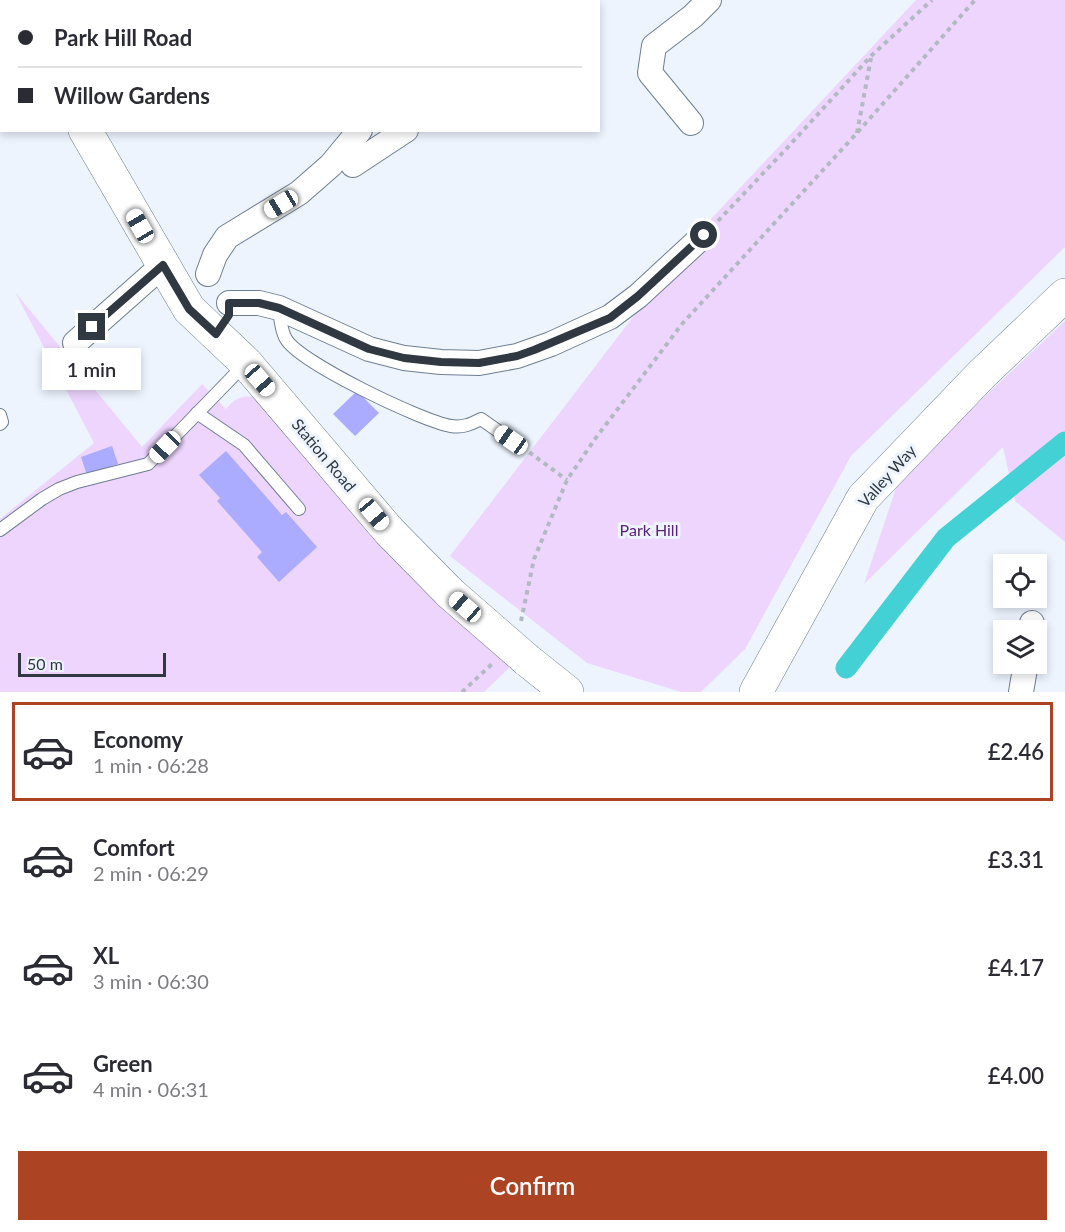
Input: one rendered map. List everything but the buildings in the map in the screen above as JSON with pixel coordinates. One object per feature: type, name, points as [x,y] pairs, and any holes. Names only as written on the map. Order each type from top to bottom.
[{"type":"main road","name":"Station Road","points":[[86,132],[189,309],[246,363],[389,531],[450,593],[521,645],[567,692]]},
{"type":"main road","name":"Valley Way","points":[[756,692],[863,498],[982,374],[1065,295]]},
{"type":"street","points":[[691,123],[650,73],[654,46],[693,16],[709,0]]},
{"type":"street","points":[[208,274],[215,255],[227,237],[299,193],[331,165],[358,132]]},
{"type":"street","points":[[353,165],[403,132]]},
{"type":"street","points":[[229,303],[259,303],[279,308],[311,324],[378,351],[404,358],[432,362],[479,363],[517,356],[610,318],[638,296],[704,235]]},
{"type":"street","points":[[75,343],[168,274],[184,276],[196,273],[208,274],[222,286],[229,303],[229,315],[216,334]]},
{"type":"street","points":[[1026,674],[1026,692]]},
{"type":"lane","points":[[279,308],[286,339],[303,357],[418,416],[450,426],[465,426],[481,419],[511,440]]},
{"type":"lane","points":[[0,530],[59,489],[77,482],[148,464],[246,363]]},
{"type":"lane","points":[[197,413],[244,445],[299,509]]},
{"type":"lane","points":[[0,414],[2,422],[0,424]]},
{"type":"path","points":[[704,235],[872,56],[932,0]]},
{"type":"path","points":[[521,645],[520,622],[534,559],[567,480],[595,439],[682,324],[975,0]]},
{"type":"path","points":[[856,134],[872,56]]},
{"type":"path","points":[[511,440],[567,480]]},
{"type":"path","points":[[462,692],[494,663]]},
{"type":"green space","name":"Park Hill","points":[[916,0],[1065,0],[1065,247],[851,456],[745,649],[701,692],[681,692],[587,663],[450,556],[695,236]]},
{"type":"green space","points":[[15,292],[142,447],[202,384],[226,409],[239,398],[255,397],[513,664],[484,692],[0,692],[0,519],[94,443]]},
{"type":"green space","points":[[1065,321],[1065,542],[1015,501],[1003,447],[864,584],[900,476]]},
{"type":"waterway","points":[[846,668],[946,538],[1065,442]]},
{"type":"route","points":[[92,327],[163,265],[189,309],[216,334],[229,315],[229,303],[259,303],[279,308],[369,349],[432,362],[479,363],[517,356],[552,344],[610,318],[638,296],[704,235]]}]
